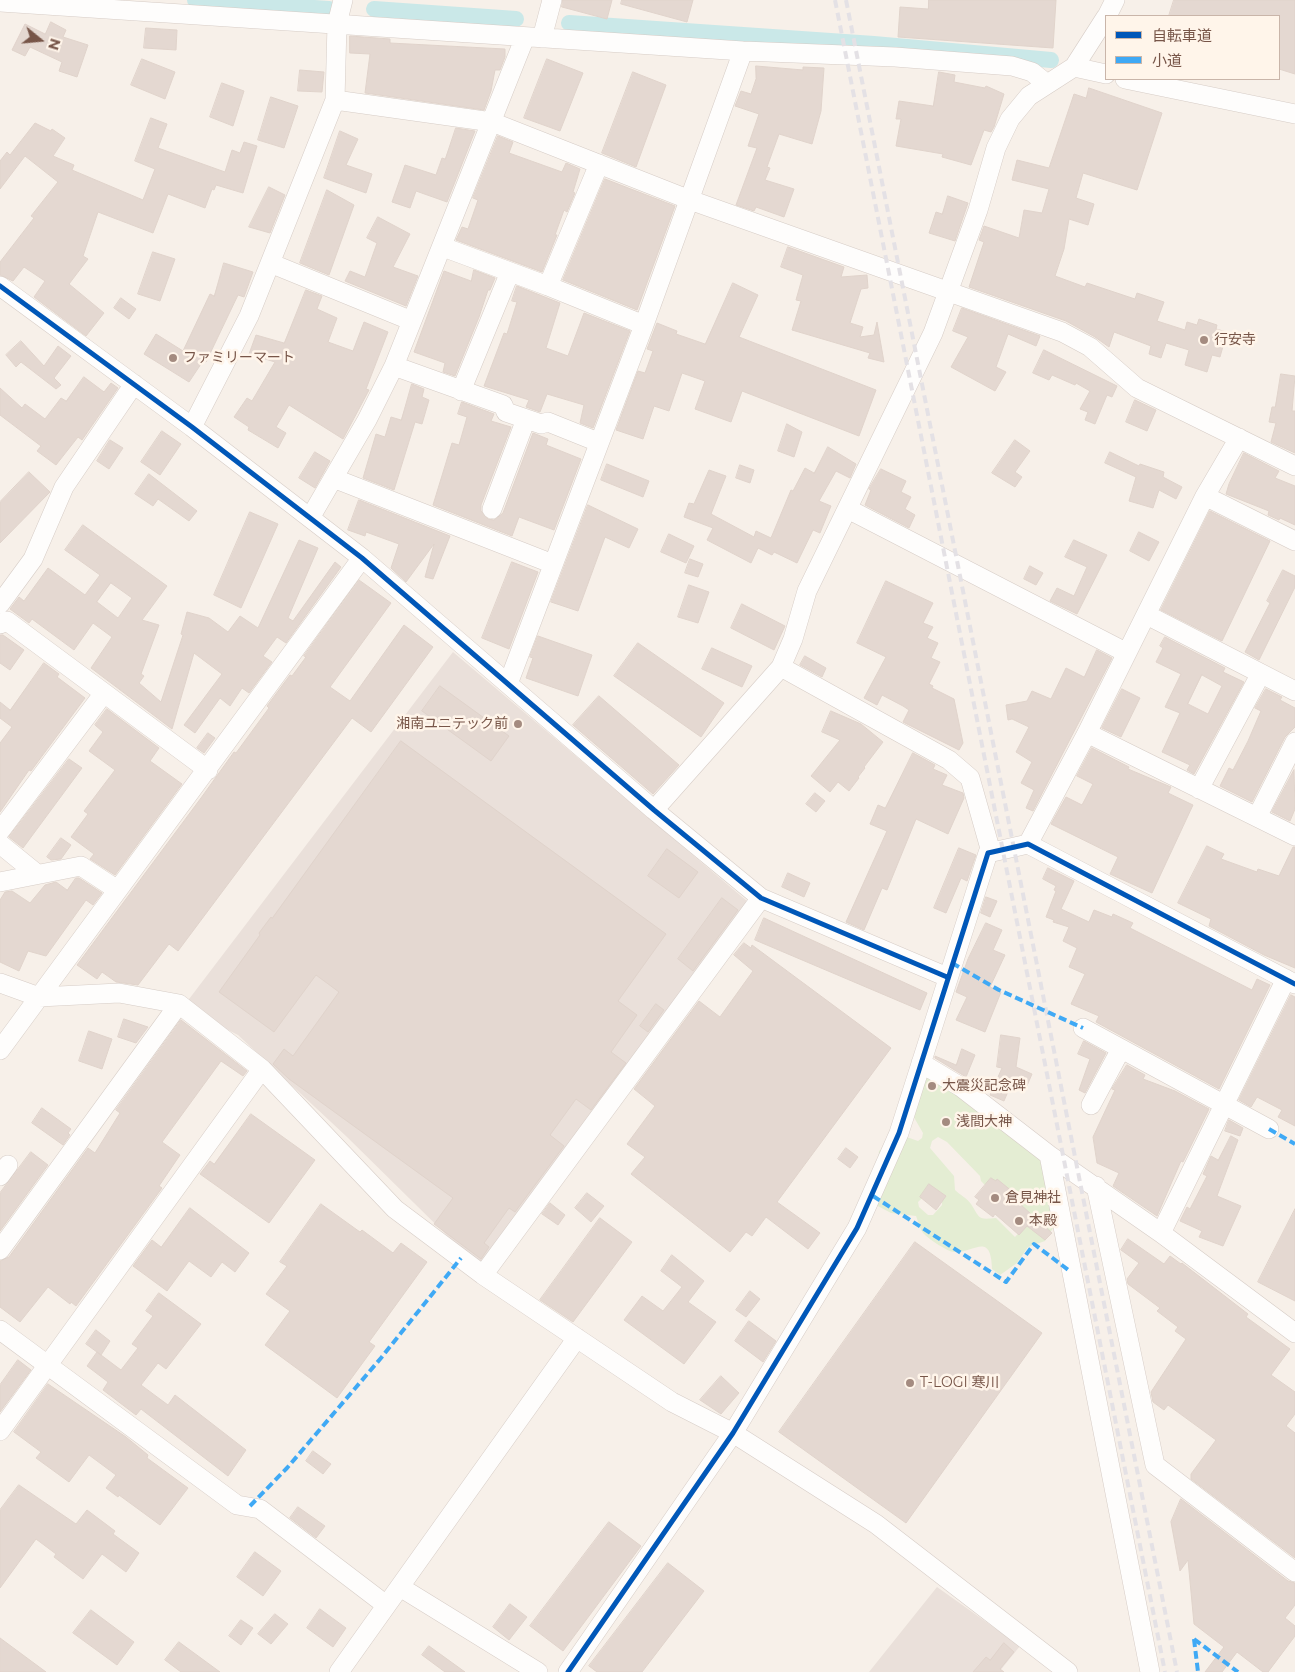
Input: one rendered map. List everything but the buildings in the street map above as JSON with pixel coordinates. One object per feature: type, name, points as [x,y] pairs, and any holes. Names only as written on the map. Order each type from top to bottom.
[{"type":"street","points":[[192,428],[250,316],[335,100],[337,24],[343,0]]},
{"type":"street","points":[[310,518],[367,420],[394,366],[492,122],[552,0]]},
{"type":"street","points":[[1108,15],[1116,0]]},
{"type":"street","points":[[0,2],[743,51],[895,57],[1012,66],[1032,72],[1047,84]]},
{"type":"street","points":[[654,810],[781,667],[793,639],[806,591],[848,510],[933,333],[978,210],[996,148],[1010,119],[1029,96],[1074,67],[1105,20]]},
{"type":"street","points":[[508,684],[598,442],[644,325],[743,51]]},
{"type":"street","points":[[1074,67],[1105,74]]},
{"type":"street","points":[[1130,80],[1295,114]]},
{"type":"street","points":[[335,100],[492,122],[690,200],[948,290],[1077,339],[1090,346],[1137,388],[1295,466]]},
{"type":"street","points":[[548,286],[599,164]]},
{"type":"street","points":[[443,248],[548,286],[644,325]]},
{"type":"street","points":[[270,263],[412,321]]},
{"type":"street","points":[[461,391],[510,272]]},
{"type":"street","points":[[0,286],[134,384],[362,558],[654,810],[761,898],[947,977]]},
{"type":"street","points":[[394,366],[503,405],[506,412],[540,424],[548,422],[598,442]]},
{"type":"street","points":[[134,384],[64,487],[33,558],[2,616],[208,770]]},
{"type":"street","points":[[492,509],[526,419]]},
{"type":"street","points":[[1028,844],[1087,733],[1205,496],[1240,438]]},
{"type":"street","points":[[333,478],[552,564]]},
{"type":"street","points":[[1205,496],[1295,541]]},
{"type":"street","points":[[848,510],[1127,653]]},
{"type":"street","points":[[0,1050],[116,889],[208,770],[362,558]]},
{"type":"street","points":[[1147,615],[1260,675],[1295,691]]},
{"type":"street","points":[[781,667],[949,760],[960,768],[970,778],[991,852]]},
{"type":"street","points":[[1199,789],[1260,675]]},
{"type":"street","points":[[0,831],[104,693]]},
{"type":"street","points":[[1087,733],[1295,836]]},
{"type":"street","points":[[1257,817],[1295,742]]},
{"type":"street","points":[[0,844],[37,874]]},
{"type":"street","points":[[571,1671],[733,1432],[857,1228],[899,1133],[947,977],[988,853],[1028,844],[1290,982],[1224,1105],[1161,1233]]},
{"type":"street","points":[[0,882],[80,866],[116,889]]},
{"type":"street","points":[[483,1275],[761,898]]},
{"type":"street","points":[[0,983],[40,997],[119,994],[179,1004],[262,1069],[395,1209],[483,1275],[672,1402],[733,1432],[876,1524],[1068,1672]]},
{"type":"street","points":[[0,1250],[179,1004]]},
{"type":"street","points":[[1083,1028],[1269,1129]]},
{"type":"street","points":[[1091,1105],[1121,1049]]},
{"type":"street","points":[[921,1064],[961,1087],[1049,1155],[1161,1233],[1295,1333]]},
{"type":"street","points":[[0,1431],[262,1069]]},
{"type":"street","points":[[1049,1155],[1150,1672]]},
{"type":"street","points":[[1096,1186],[1154,1465],[1295,1572]]},
{"type":"street","points":[[0,1330],[237,1505],[260,1509],[386,1606]]},
{"type":"street","points":[[339,1672],[577,1338]]},
{"type":"street","points":[[400,1587],[538,1672]]},
{"type":"shaded area","points":[[453,652],[747,901],[480,1268],[347,1137],[238,1035],[183,1007]]},
{"type":"shaded area","points":[[937,1587],[1020,1646],[999,1672],[869,1672]]},
{"type":"green space","points":[[923,1075],[1016,1126],[1046,1168],[1053,1228],[1045,1241],[1028,1247],[1017,1263],[1000,1275],[992,1269],[991,1257],[985,1247],[961,1252],[951,1251],[924,1234],[916,1216],[891,1213],[874,1204],[879,1151],[901,1135],[918,1141],[922,1138],[923,1133],[912,1114]],"holes":[[[938,1137],[947,1142],[980,1176],[981,1181],[1025,1226],[1015,1237],[996,1218],[985,1219],[980,1217],[969,1202],[955,1190],[954,1176],[930,1148],[932,1141]],[[923,1197],[942,1201],[942,1205],[933,1215],[928,1215],[919,1207],[918,1202]]]},
{"type":"waterway","points":[[195,0],[329,9]]},
{"type":"waterway","points":[[374,9],[516,19]]},
{"type":"waterway","points":[[569,23],[874,44],[1051,60]]},
{"type":"railway","points":[[835,0],[1165,1672]]},
{"type":"railway","points":[[846,0],[1177,1672]]},
{"type":"marked path","points":[[952,963],[999,990],[1083,1028]]},
{"type":"marked path","points":[[1269,1129],[1295,1144]]},
{"type":"marked path","points":[[873,1196],[1006,1282],[1034,1244],[1071,1272]]},
{"type":"marked path","points":[[250,1506],[287,1468],[381,1358],[461,1258]]},
{"type":"marked path","points":[[1194,1639],[1238,1672]]},
{"type":"marked path","points":[[1194,1639],[1198,1672]]},
{"type":"cycle path","points":[[0,286],[192,427],[362,558],[654,810],[761,898],[947,977]]},
{"type":"cycle path","points":[[568,1672],[733,1433],[857,1228],[899,1133],[988,853],[1028,844],[1295,984]]},
{"type":"place","name":"行安寺","points":[[1204,340]]},
{"type":"place","name":"ファミリーマート","points":[[173,358]]},
{"type":"place","name":"湘南ユニテック前","points":[[518,724]]},
{"type":"place","name":"大震災記念碑","points":[[932,1086]]},
{"type":"place","name":"浅間大神","points":[[946,1122]]},
{"type":"place","name":"倉見神社","points":[[995,1198]]},
{"type":"place","name":"本殿","points":[[1019,1221]]},
{"type":"place","name":"T-LOGI 寒川","points":[[910,1383]]}]
